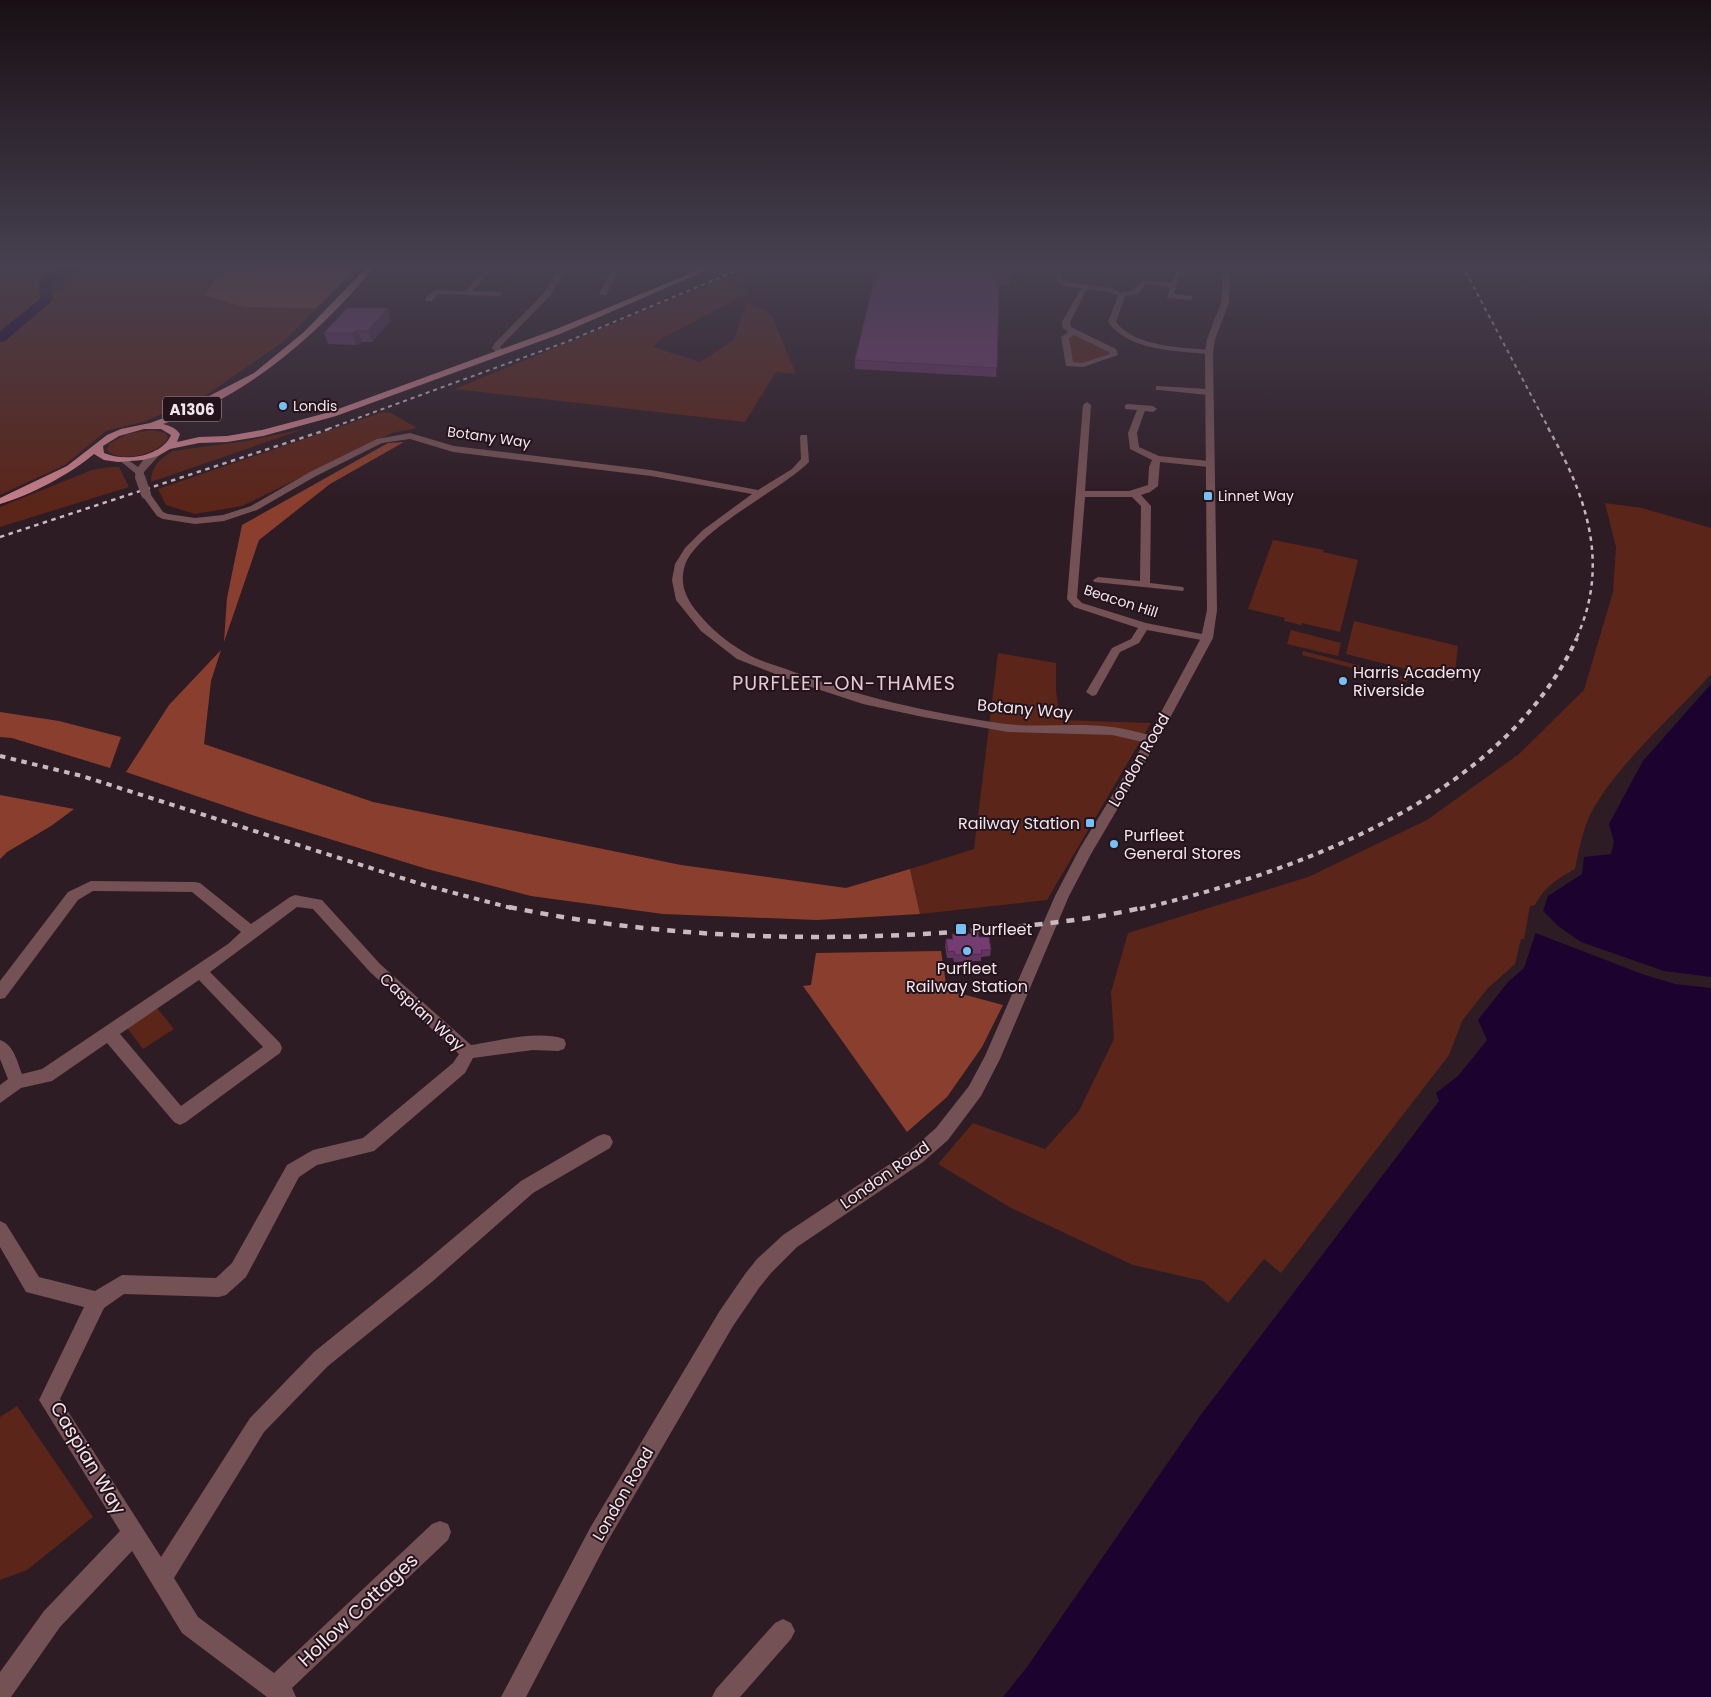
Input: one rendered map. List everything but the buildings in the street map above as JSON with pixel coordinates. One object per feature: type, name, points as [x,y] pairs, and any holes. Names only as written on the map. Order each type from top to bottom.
[{"type":"main road","name":"A1306","points":[[175,433],[183,420],[222,398],[284,354],[295,344]]},
{"type":"main road","points":[[166,448],[199,440],[247,436],[309,422],[398,392],[522,344]]},
{"type":"main road","name":"A1306","points":[[141,427],[185,413],[240,385]]},
{"type":"main road","points":[[39,484],[73,466],[110,437],[141,427],[161,426],[175,433],[199,440]]},
{"type":"main road","points":[[0,501],[39,484],[95,464],[156,453],[172,444],[175,433]]},
{"type":"main road","points":[[99,447],[100,454],[121,460]]},
{"type":"street","points":[[499,344],[496,348],[501,352]]},
{"type":"street","points":[[1066,344],[1069,364],[1083,366],[1114,355],[1097,344]]},
{"type":"street","points":[[1154,344],[1209,352]]},
{"type":"street","name":"London Road","points":[[513,1697],[598,1536],[726,1319],[752,1281],[764,1266],[790,1241],[917,1156],[942,1134],[975,1091],[992,1059],[1064,892],[1085,852],[1152,740],[1207,638],[1212,610],[1208,392],[1210,344]]},
{"type":"street","points":[[1159,388],[1208,392]]},
{"type":"street","points":[[1087,405],[1081,494],[1135,494],[1147,492],[1153,486],[1154,467],[1157,459]]},
{"type":"street","points":[[1128,406],[1153,409]]},
{"type":"street","points":[[1142,408],[1133,427],[1132,442],[1135,449],[1157,459],[1209,464]]},
{"type":"street","name":"Botany Way","points":[[139,474],[146,494],[160,514],[166,517],[194,521],[224,518],[254,508],[313,474],[380,441],[410,436],[453,449],[656,474],[760,493]]},
{"type":"street","name":"Botany Way","points":[[804,437],[806,460],[795,471],[760,493],[707,532],[689,550],[680,564],[677,580],[681,600],[706,629],[741,656],[800,679],[867,701],[923,714],[1008,728],[1112,731],[1152,740]]},
{"type":"street","points":[[121,460],[139,474],[147,461],[156,453]]},
{"type":"street","name":"Beacon Hill","points":[[1081,494],[1072,599],[1078,605],[1144,626],[1207,638]]},
{"type":"street","points":[[1135,494],[1146,506],[1145,586]]},
{"type":"street","points":[[1098,580],[1179,589]]},
{"type":"street","points":[[1092,692],[1116,650],[1135,641],[1144,626]]},
{"type":"street","points":[[0,992],[72,896],[91,886],[195,887],[251,932]]},
{"type":"street","name":"Caspian Way","points":[[17,1082],[46,1076],[234,948],[251,932],[295,902],[317,904],[375,968],[468,1052],[460,1068],[368,1145],[313,1158],[293,1171],[239,1270],[220,1288],[122,1284],[97,1301],[49,1400],[134,1533]]},
{"type":"street","points":[[109,1033],[180,1116],[274,1048],[200,971]]},
{"type":"street","points":[[468,1052],[533,1043],[558,1044]]},
{"type":"street","points":[[0,1047],[6,1054],[17,1082],[0,1094]]},
{"type":"street","points":[[161,1578],[257,1425],[321,1359],[426,1274],[527,1187],[604,1142]]},
{"type":"street","points":[[0,1230],[33,1285],[97,1301]]},
{"type":"street","name":"Hollow Cottages","points":[[279,1692],[440,1532]]},
{"type":"street","points":[[0,1692],[52,1619],[134,1533],[190,1626],[279,1692]]},
{"type":"street","points":[[724,1697],[783,1631]]},
{"type":"shaded area","points":[[0,344],[279,344],[208,394],[146,421],[106,431],[65,465],[0,495]]},
{"type":"shaded area","points":[[564,344],[656,344],[653,347],[700,362],[728,344],[784,344],[796,374],[776,372],[745,422],[455,389]]},
{"type":"shaded area","points":[[1070,344],[1093,344],[1110,354],[1082,364],[1072,363]]},
{"type":"shaded area","points":[[383,412],[391,413],[417,428],[392,433],[242,506],[195,514],[166,505],[158,489]]},
{"type":"shaded area","points":[[304,429],[151,482],[151,477],[157,464],[173,451],[246,441]]},
{"type":"shaded area","points":[[151,430],[165,433],[168,437],[158,448],[130,457],[113,454],[107,450],[109,444],[127,434]]},
{"type":"shaded area","points":[[404,442],[330,484],[259,540],[224,642],[227,598],[242,525],[388,443]]},
{"type":"shaded area","points":[[119,467],[129,487],[0,527],[0,507],[92,470]]},
{"type":"shaded area","points":[[1605,503],[1642,508],[1711,528],[1711,674],[1632,757],[1604,793],[1592,811],[1586,825],[1575,869],[1552,884],[1535,905],[1530,906],[1524,939],[1521,939],[1515,964],[1487,989],[1462,1021],[1449,1055],[1281,1273],[1264,1259],[1228,1303],[1203,1281],[1133,1265],[1011,1208],[938,1164],[973,1123],[1045,1149],[1079,1111],[1114,1039],[1111,992],[1128,933],[1308,877],[1427,820],[1519,754],[1584,690],[1613,592],[1616,547]]},
{"type":"shaded area","points":[[1273,540],[1324,550],[1323,552],[1358,560],[1340,632],[1302,623],[1301,625],[1284,621],[1285,618],[1248,609]]},
{"type":"shaded area","points":[[1354,621],[1458,646],[1454,681],[1346,654]]},
{"type":"shaded area","points":[[1291,630],[1341,643],[1338,656],[1287,644]]},
{"type":"shaded area","points":[[221,650],[211,681],[204,744],[373,802],[681,865],[846,888],[910,869],[920,914],[817,920],[663,914],[531,896],[427,869],[255,816],[126,772],[169,705]]},
{"type":"shaded area","points":[[1303,651],[1408,678],[1407,682],[1302,655]]},
{"type":"shaded area","points":[[998,653],[1056,663],[1056,691],[1060,720],[1151,723],[1047,900],[920,914],[910,869],[974,849]]},
{"type":"shaded area","points":[[1711,684],[1711,1697],[1003,1697],[1027,1667],[1200,1416],[1439,1101],[1436,1093],[1458,1076],[1487,1040],[1478,1020],[1508,982],[1524,968],[1548,896],[1582,874],[1584,857],[1611,854],[1614,842],[1609,824],[1643,761]]},
{"type":"shaded area","points":[[0,712],[59,721],[121,737],[110,768],[12,738],[0,737]]},
{"type":"shaded area","points":[[0,795],[74,809],[51,826],[7,852],[0,859]]},
{"type":"shaded area","points":[[941,951],[947,990],[1003,1005],[982,1047],[947,1097],[907,1132],[803,986],[811,985],[816,953]]},
{"type":"shaded area","points":[[157,1008],[174,1029],[143,1049],[127,1028]]},
{"type":"shaded area","points":[[17,1406],[93,1517],[27,1570],[0,1580],[0,1417]]},
{"type":"pier","points":[[1542,910],[1558,926],[1581,942],[1664,971],[1711,977],[1711,988],[1675,984],[1642,974],[1533,932]]},
{"type":"railway","points":[[328,429],[560,344]]},
{"type":"railway","points":[[1504,344],[1549,429]]},
{"type":"railway","points":[[0,537],[332,428]]},
{"type":"railway","points":[[1548,428],[1562,453],[1583,504],[1593,557],[1592,584],[1586,611],[1576,639]]},
{"type":"railway","points":[[1140,909],[1202,893],[1265,873],[1329,848],[1391,819],[1448,784],[1500,742],[1544,694],[1577,638]]},
{"type":"railway","points":[[0,756],[82,776],[424,885],[515,909]]},
{"type":"railway","points":[[509,907],[567,918],[626,926],[685,932],[803,937],[921,934],[980,930],[1084,919],[1145,907]]},
{"type":"place","name":"Londis","points":[[283,406]]},
{"type":"place","name":"Linnet Way","points":[[1208,496]]},
{"type":"place","name":"Harris Academy Riverside","points":[[1343,681]]},
{"type":"place","name":"Railway Station","points":[[1090,823]]},
{"type":"place","name":"Purfleet General Stores","points":[[1114,844]]},
{"type":"place","name":"Purfleet","points":[[961,929]]},
{"type":"place","name":"Purfleet Railway Station","points":[[967,951]]},
{"type":"district","name":"PURFLEET-ON-THAMES","points":[[844,683]]}]
